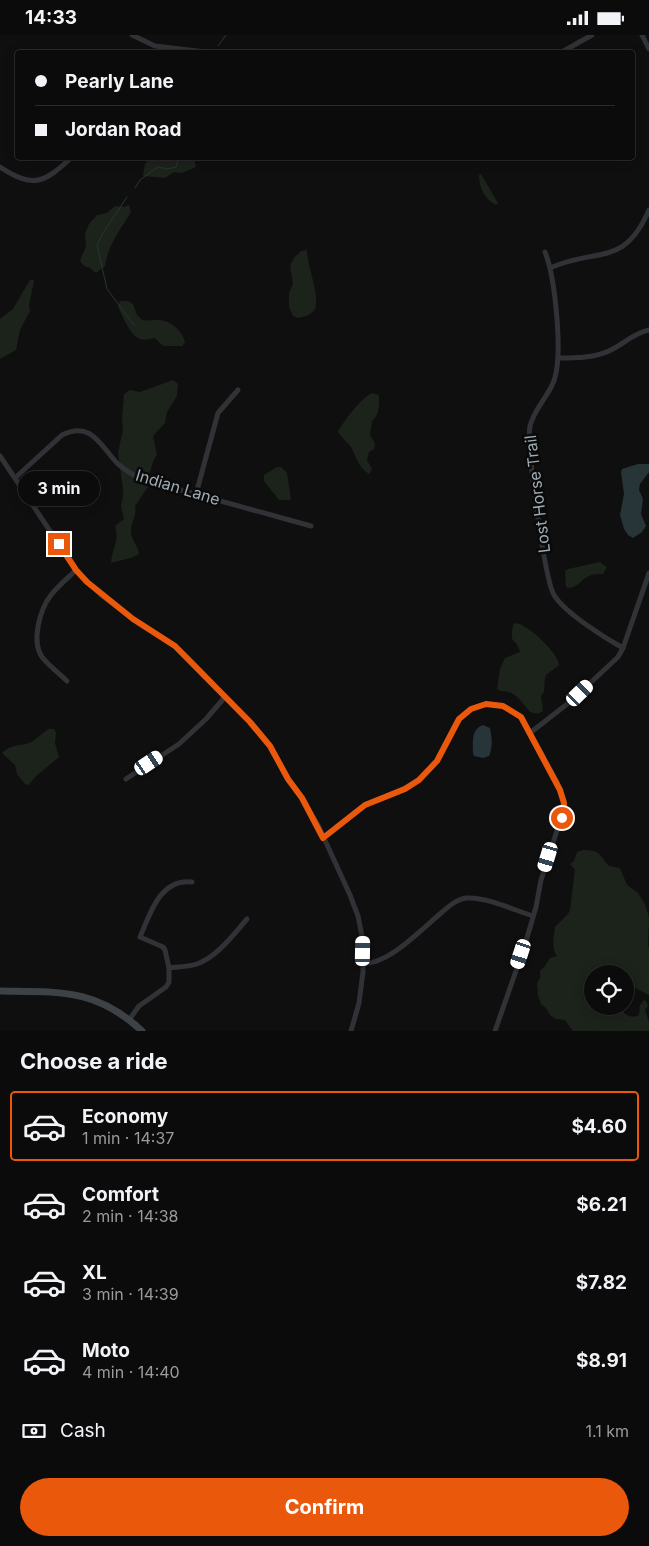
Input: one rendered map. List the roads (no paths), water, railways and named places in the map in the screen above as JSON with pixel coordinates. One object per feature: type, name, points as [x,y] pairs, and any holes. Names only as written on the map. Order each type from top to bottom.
[{"type":"main road","points":[[0,991],[73,993],[103,1003],[142,1031]]},
{"type":"street","points":[[132,35],[154,46],[188,50]]},
{"type":"street","points":[[565,50],[592,35]]},
{"type":"street","points":[[642,35],[649,49]]},
{"type":"street","points":[[0,167],[18,178],[36,181],[45,179],[68,160]]},
{"type":"street","points":[[550,268],[572,260],[620,249],[630,242],[642,225],[649,210]]},
{"type":"street","name":"Lost Horse Trail","points":[[545,251],[554,288],[558,358],[554,381],[537,408],[529,428],[529,451],[547,571],[553,593],[560,603],[623,648]]},
{"type":"street","points":[[558,358],[603,354],[614,349],[632,336],[649,330]]},
{"type":"street","points":[[196,494],[218,413],[238,390]]},
{"type":"street","name":"Indian Lane","points":[[15,479],[62,435],[81,432],[92,435],[101,442],[117,462],[132,475],[141,479],[311,526]]},
{"type":"street","points":[[0,456],[76,570],[101,595],[133,619],[175,646],[250,722],[270,746],[288,779],[302,798],[323,838],[358,916],[363,941],[363,963],[359,1003],[351,1031]]},
{"type":"street","points":[[67,681],[42,657],[36,643],[36,635],[37,627],[50,595],[76,570]]},
{"type":"street","points":[[530,733],[556,715],[599,677],[618,657],[623,648],[649,573]]},
{"type":"street","points":[[126,779],[179,744],[206,719],[225,697]]},
{"type":"street","points":[[323,838],[365,805],[405,789],[423,776],[440,756],[459,719],[471,709],[486,704],[503,706],[521,717],[557,782],[564,803],[564,813],[541,880],[533,916],[495,1031]]},
{"type":"street","points":[[129,1020],[139,1006],[166,987],[170,977],[163,947],[140,937],[154,906],[168,887],[185,881],[192,882]]},
{"type":"street","points":[[363,963],[370,964],[386,958],[450,905],[465,898],[482,900],[533,916]]},
{"type":"street","points":[[169,969],[191,966],[205,960],[222,947],[247,919]]},
{"type":"waterway","points":[[218,46],[226,35]]},
{"type":"waterway","points":[[135,188],[140,180],[158,167],[167,169],[176,167],[178,160]]},
{"type":"waterway","points":[[127,197],[97,245],[107,289],[134,325]]}]
